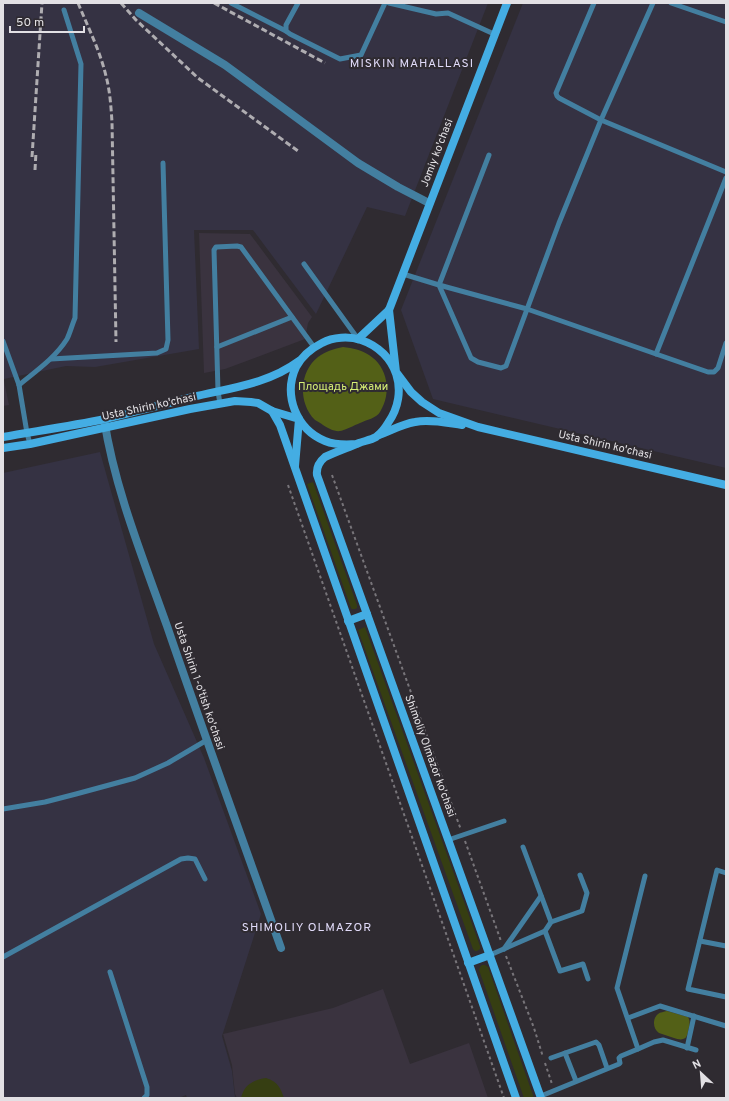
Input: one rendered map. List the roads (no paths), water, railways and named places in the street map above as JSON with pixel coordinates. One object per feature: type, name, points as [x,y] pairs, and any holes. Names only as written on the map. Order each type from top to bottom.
[{"type":"main road","name":"Jomiy ko'chasi","points":[[389,310],[506,3]]},
{"type":"main road","points":[[358,339],[389,310]]},
{"type":"main road","points":[[389,310],[396,372],[399,385],[399,396],[397,407],[389,422],[376,436],[357,444],[340,444],[324,441],[306,429],[294,409],[291,389],[296,368],[302,358],[314,347],[327,340],[343,337],[368,342],[385,354],[396,372]]},
{"type":"main road","name":"Usta Shirin ko'chasi","points":[[3,437],[104,419],[247,385],[276,375],[289,368],[302,358]]},
{"type":"main road","name":"Usta Shirin ko'chasi","points":[[396,372],[411,392],[427,405],[439,413],[478,427]]},
{"type":"main road","name":"Usta Shirin ko'chasi","points":[[3,448],[30,444],[190,409],[235,401],[258,403],[272,411],[299,419]]},
{"type":"main road","points":[[272,411],[280,425],[516,1098]]},
{"type":"main road","points":[[295,470],[299,419]]},
{"type":"main road","name":"Usta Shirin ko'chasi","points":[[376,436],[407,424],[423,421],[478,427],[726,485]]},
{"type":"main road","name":"Shimoliy Olmazor ko'chasi","points":[[357,444],[321,460],[316,470],[317,475],[541,1097]]},
{"type":"main road","points":[[348,621],[367,614]]},
{"type":"main road","points":[[468,963],[490,955]]},
{"type":"street","points":[[139,13],[225,65],[358,163],[398,187],[429,203]]},
{"type":"street","name":"Usta Shirin 1-o'tish ko'chasi","points":[[104,419],[108,441],[126,508],[281,948]]},
{"type":"lane","points":[[231,3],[340,59],[361,55],[385,3]]},
{"type":"lane","points":[[286,31],[286,25],[298,3]]},
{"type":"lane","points":[[389,3],[436,14],[448,13],[494,34]]},
{"type":"lane","points":[[594,3],[556,93],[557,96],[601,120],[726,172]]},
{"type":"lane","points":[[489,156],[439,285],[471,358],[475,361],[501,368],[506,366],[558,223],[601,120],[653,3]]},
{"type":"lane","points":[[671,3],[726,22]]},
{"type":"lane","points":[[19,385],[52,359],[68,338],[75,311],[81,64],[64,10]]},
{"type":"lane","points":[[52,359],[158,353],[166,349],[168,340],[163,164]]},
{"type":"lane","points":[[656,354],[726,178]]},
{"type":"lane","points":[[220,404],[218,391],[214,250],[216,247],[241,247],[314,347]]},
{"type":"lane","points":[[304,264],[358,339]]},
{"type":"lane","points":[[403,274],[527,309],[708,372],[714,372],[718,368],[726,343]]},
{"type":"lane","points":[[217,347],[292,318]]},
{"type":"lane","points":[[3,341],[19,385],[30,444]]},
{"type":"lane","points":[[3,363],[10,360]]},
{"type":"lane","points":[[3,809],[45,802],[134,778],[168,763],[207,740]]},
{"type":"lane","points":[[448,840],[504,821]]},
{"type":"lane","points":[[524,847],[551,922]]},
{"type":"lane","points":[[3,957],[181,860],[188,858],[195,859],[205,879]]},
{"type":"lane","points":[[726,873],[717,870],[688,988],[726,997]]},
{"type":"lane","points":[[490,955],[545,931],[551,922],[582,911],[588,893],[580,875]]},
{"type":"lane","points":[[638,1049],[617,988],[645,876]]},
{"type":"lane","points":[[504,949],[541,896]]},
{"type":"lane","points":[[545,931],[560,971],[583,964],[588,979]]},
{"type":"lane","points":[[700,941],[726,946]]},
{"type":"lane","points":[[110,972],[148,1087],[147,1095],[144,1098]]},
{"type":"lane","points":[[628,1018],[660,1006],[726,1026]]},
{"type":"lane","points":[[687,1048],[694,1016]]},
{"type":"lane","points":[[541,1097],[554,1090],[620,1063],[619,1058],[621,1056],[659,1040],[696,1050]]},
{"type":"lane","points":[[551,1058],[596,1042],[599,1045],[607,1068]]},
{"type":"lane","points":[[565,1053],[576,1081]]},
{"type":"railway","points":[[32,157],[42,3]]},
{"type":"railway","points":[[78,3],[94,39],[103,67],[110,99],[112,122],[116,342]]},
{"type":"railway","points":[[121,3],[136,20],[198,78],[298,151]]},
{"type":"railway","points":[[214,3],[325,63]]},
{"type":"railway","points":[[35,170],[36,152]]},
{"type":"district","name":"MISKIN MAHALLASI","points":[[412,64]]},
{"type":"district","name":"SHIMOLIY OLMAZOR","points":[[307,928]]},
{"type":"park label","name":"Площадь Джами","points":[[343,387]]}]
